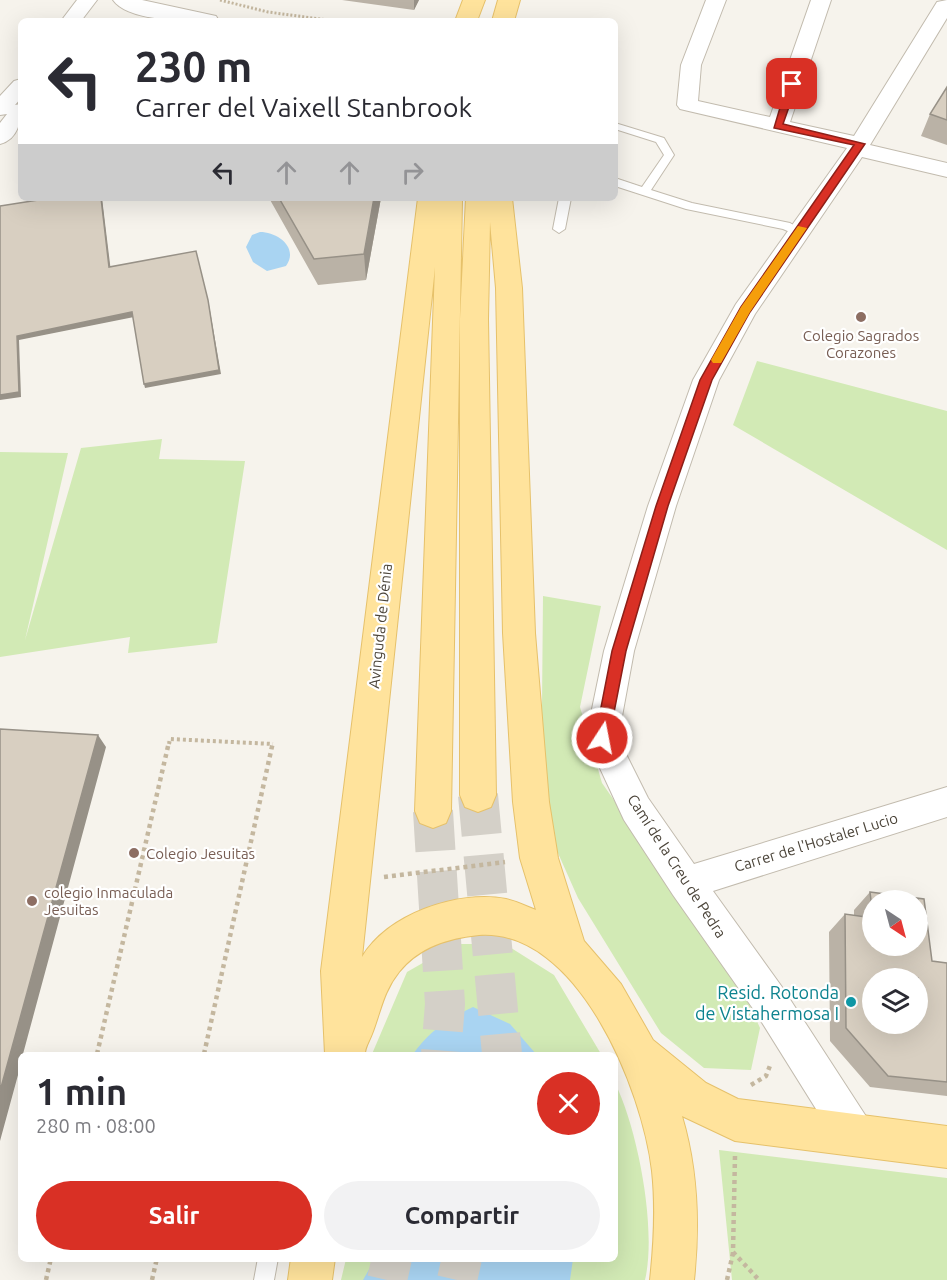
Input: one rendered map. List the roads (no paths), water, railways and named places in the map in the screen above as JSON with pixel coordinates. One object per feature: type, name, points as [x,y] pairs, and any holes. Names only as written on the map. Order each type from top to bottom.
[{"type":"main road","points":[[467,18],[474,0]]},
{"type":"main road","points":[[503,18],[509,0]]},
{"type":"main road","name":"Avinguda de Dénia","points":[[346,1052],[341,971],[430,201]]},
{"type":"main road","points":[[433,811],[450,201]]},
{"type":"main road","points":[[478,201],[474,319],[478,795]]},
{"type":"main road","name":"Avinguda de Dénia","points":[[500,201],[509,288],[519,633],[531,802],[539,858],[568,950]]},
{"type":"main road","name":"Avinguda de Dénia","points":[[346,1052],[357,1008],[374,970],[397,946],[424,929],[479,916],[513,920],[541,932],[568,950],[597,983],[642,1055],[656,1095],[674,1172],[676,1254],[672,1280]]},
{"type":"main road","points":[[642,1055],[691,1098],[735,1120],[947,1147]]},
{"type":"main road","points":[[310,1280],[312,1262]]},
{"type":"street","points":[[73,18],[87,0]]},
{"type":"street","points":[[124,0],[142,8],[193,18]]},
{"type":"street","points":[[716,0],[691,65],[687,105],[859,146],[947,170]]},
{"type":"street","points":[[778,126],[821,0]]},
{"type":"street","name":"Camí de la Creu de Pedra","points":[[855,1134],[769,1000],[636,809],[602,738],[619,651],[662,506],[706,380],[745,310],[859,146],[947,2]]},
{"type":"street","points":[[0,109],[18,88]]},
{"type":"street","points":[[0,137],[18,114]]},
{"type":"street","name":"Carrer de l'Hostaler Lucio","points":[[686,883],[947,802]]},
{"type":"lane","points":[[618,127],[660,140],[669,155],[645,191]]},
{"type":"lane","points":[[618,183],[690,206],[786,226],[799,232]]},
{"type":"lane","points":[[559,229],[564,201]]},
{"type":"lane","points":[[264,1280],[267,1262]]},
{"type":"water","points":[[260,232],[273,235],[285,242],[290,253],[286,266],[267,271],[253,262],[246,247],[252,235]]},
{"type":"water","points":[[473,1007],[510,1024],[534,1052],[415,1052],[440,1026]]},
{"type":"water","points":[[374,1262],[573,1262],[570,1280],[363,1280]]},
{"type":"tunnel","points":[[478,795],[502,1052]]},
{"type":"tunnel","points":[[433,811],[445,1004],[441,1052]]},
{"type":"tunnel","points":[[387,1280],[391,1262]]},
{"type":"tunnel","points":[[457,1280],[461,1262]]},
{"type":"place","name":"Colegio Sagrados Corazones","points":[[861,317]]},
{"type":"place","name":"Colegio Jesuitas","points":[[134,853]]},
{"type":"place","name":"colegio Inmaculada Jesuitas","points":[[32,901]]},
{"type":"place","name":"Resid. Rotonda de Vistahermosa I","points":[[851,1002]]}]
